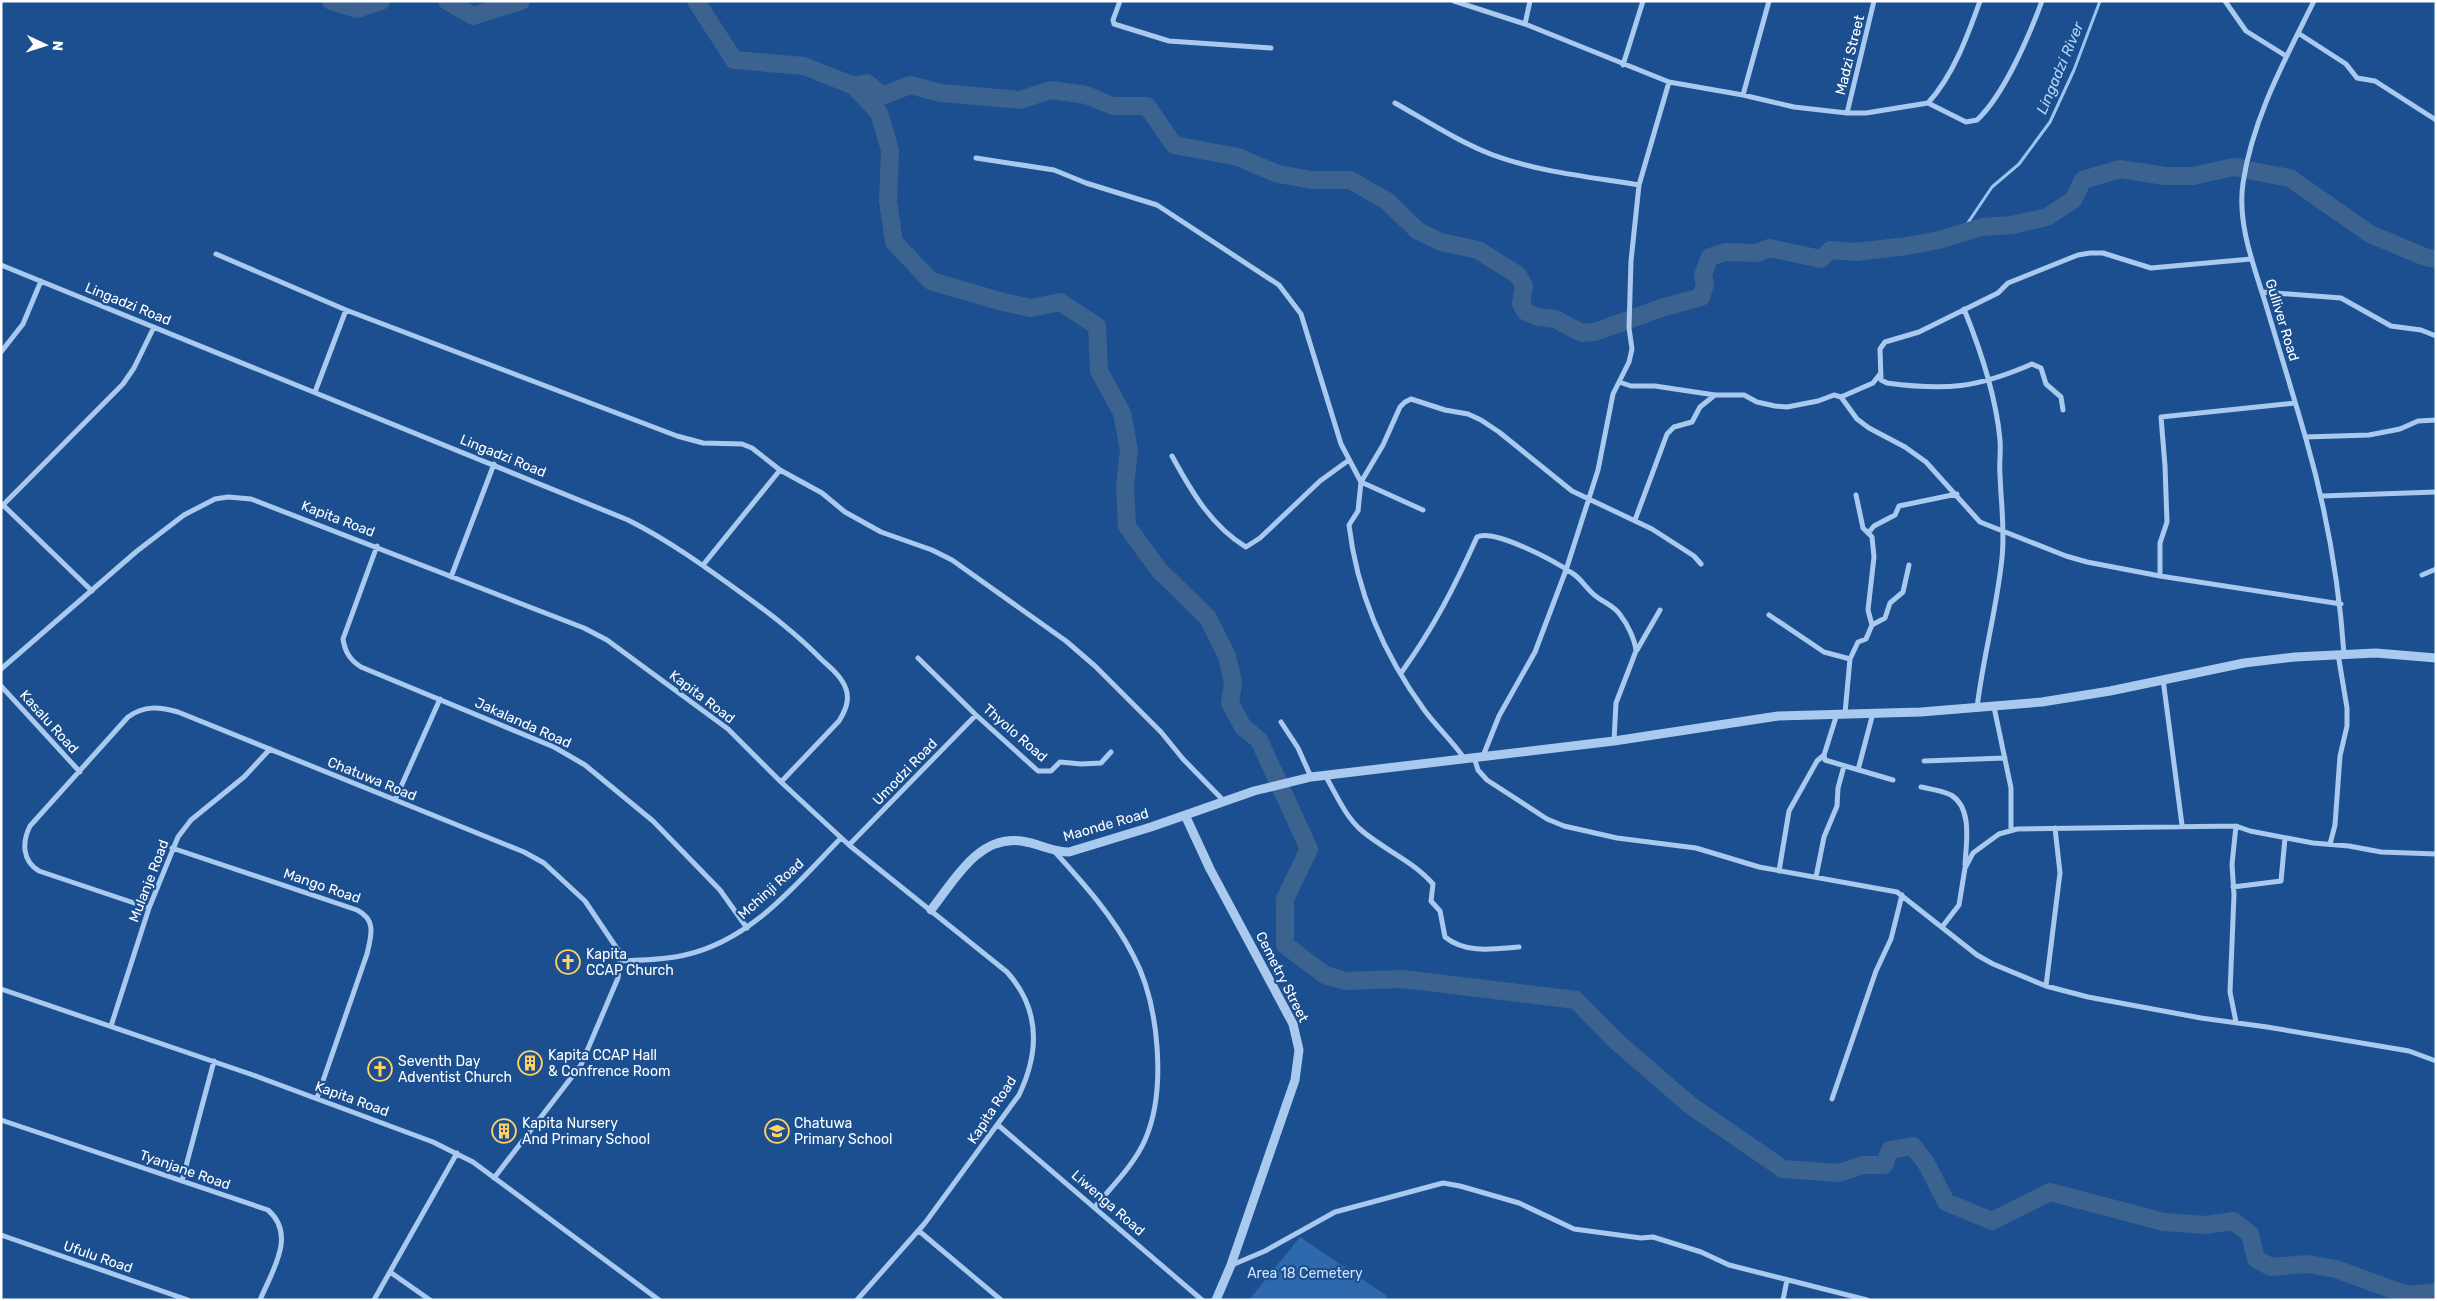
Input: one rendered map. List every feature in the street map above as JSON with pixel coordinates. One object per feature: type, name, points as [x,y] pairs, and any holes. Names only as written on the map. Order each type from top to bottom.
[{"type":"street","points":[[1120,1],[1112,20],[1114,24],[1148,36],[1169,40],[1271,48]]},
{"type":"street","points":[[1454,1],[1525,24],[1669,82],[1743,95],[1794,107],[1847,113],[1866,113],[1928,103],[1966,122],[1977,120],[1993,101],[2024,46],[2042,1]]},
{"type":"street","points":[[1525,24],[1530,1]]},
{"type":"street","points":[[1623,65],[1643,1]]},
{"type":"street","points":[[1743,95],[1769,1]]},
{"type":"street","name":"Madzi Street","points":[[1847,113],[1874,1]]},
{"type":"street","points":[[1928,103],[1940,88],[1961,48],[1980,1]]},
{"type":"street","points":[[2225,1],[2246,31],[2286,56]]},
{"type":"street","name":"Gulliver Road","points":[[2314,1],[2286,56],[2258,122],[2243,184],[2243,215],[2251,259],[2322,496],[2340,604],[2341,654],[2347,721],[2340,756],[2335,825],[2330,844]]},
{"type":"street","points":[[2298,33],[2346,64],[2357,78],[2375,81],[2436,120]]},
{"type":"street","points":[[1669,82],[1639,185],[1631,261],[1629,328],[1631,356],[1613,394],[1601,456],[1566,570],[1532,658],[1478,756],[1478,770],[1487,780],[1547,819],[1564,826],[1617,838],[1706,850],[1736,862],[1891,890],[1902,895],[1977,955],[1993,964],[2046,986],[2097,999],[2201,1018],[2236,1022],[2409,1051],[2436,1061]]},
{"type":"street","points":[[1395,103],[1452,135],[1494,155],[1548,169],[1639,185]]},
{"type":"street","points":[[976,158],[1048,168],[1157,205],[1279,284],[1301,314],[1341,444],[1361,482],[1423,510]]},
{"type":"street","points":[[2063,410],[2061,397],[2046,384],[2041,368],[2032,364],[1990,380],[1964,387],[1934,388],[1887,383],[1881,380],[1880,373],[1882,344],[1920,332],[1998,293],[2008,283],[2090,252],[2103,253],[2151,268],[2251,259]]},
{"type":"street","points":[[216,254],[346,310],[677,436],[703,443],[742,444],[752,448],[780,470],[822,494],[845,512],[881,532],[932,550],[952,560],[1066,641],[1125,695],[1224,802]]},
{"type":"street","name":"Lingadzi Road","points":[[1,265],[628,520],[656,534],[703,565],[802,640],[840,678],[846,688],[848,699],[839,721],[781,782]]},
{"type":"street","points":[[1,352],[24,324],[41,281]]},
{"type":"street","points":[[2262,292],[2341,298],[2390,326],[2421,330],[2436,336]]},
{"type":"street","points":[[1964,309],[1990,380],[2000,441],[2000,475],[2004,530],[1996,599],[1981,669],[1977,708]]},
{"type":"street","points":[[315,392],[346,310]]},
{"type":"street","points":[[92,591],[2,506],[123,384],[134,368],[154,326]]},
{"type":"street","points":[[1841,397],[1873,383],[1880,373]]},
{"type":"street","points":[[1619,382],[1631,386],[1655,386],[1715,395],[1744,394],[1757,402],[1787,407],[1818,401],[1834,395],[1841,397],[1858,419],[1875,432],[1905,447],[1919,457],[1956,494],[1980,522],[2073,559],[2160,576],[2340,604]]},
{"type":"street","points":[[1635,520],[1667,434],[1674,427],[1692,422],[1700,407],[1715,395]]},
{"type":"street","points":[[1464,758],[1452,740],[1426,711],[1401,673],[1378,631],[1353,558],[1350,525],[1358,511],[1361,482],[1383,445],[1400,407],[1405,402],[1412,399],[1444,410],[1468,414],[1481,420],[1512,441],[1563,485],[1588,500],[1635,520],[1694,556],[1701,564]]},
{"type":"street","points":[[2160,576],[2160,543],[2167,522],[2161,417],[2295,402]]},
{"type":"street","points":[[2305,437],[2369,435],[2400,429],[2418,421],[2436,420]]},
{"type":"street","points":[[1172,456],[1195,496],[1217,525],[1246,547],[1260,538],[1320,480],[1349,460]]},
{"type":"street","points":[[452,577],[494,464]]},
{"type":"street","points":[[703,565],[780,470]]},
{"type":"street","points":[[2322,496],[2436,492]]},
{"type":"street","points":[[1869,532],[1874,526],[1895,514],[1899,506],[1956,494]]},
{"type":"street","name":"Kapita Road","points":[[1,669],[137,551],[184,515],[200,505],[228,496],[251,499],[377,546],[584,628],[607,640],[722,725],[849,845],[1007,972],[1020,987],[1028,1003],[1034,1038],[1029,1071],[1019,1095],[918,1231],[857,1300]]},
{"type":"street","points":[[1778,871],[1789,811],[1817,761],[1824,755],[1841,713],[1850,659],[1858,642],[1866,639],[1872,625],[1868,610],[1874,557],[1872,536],[1863,528],[1856,496]]},
{"type":"street","points":[[1401,673],[1426,638],[1445,606],[1477,537],[1482,535],[1489,535],[1517,544],[1578,577],[1597,598],[1621,615],[1636,644],[1636,651]]},
{"type":"street","name":"Jakalanda Road","points":[[377,546],[345,630],[344,648],[348,656],[361,667],[554,747],[585,765],[653,821],[720,890],[747,928]]},
{"type":"street","points":[[1872,625],[1886,618],[1890,603],[1903,592],[1909,565]]},
{"type":"street","points":[[2422,575],[2436,569]]},
{"type":"street","points":[[1614,741],[1616,703],[1636,651],[1660,610]]},
{"type":"street","points":[[1769,615],[1824,652],[1850,659]]},
{"type":"street","name":"Maonde Road","points":[[931,910],[970,861],[986,846],[1016,840],[1055,852],[1069,852],[1292,780],[1614,741],[1778,716],[1994,707],[2076,698],[2244,664],[2341,654],[2394,653],[2436,658]]},
{"type":"street","name":"Thyolo Road","points":[[918,658],[976,715],[1038,771],[1051,771],[1060,762],[1101,763],[1111,752]]},
{"type":"street","points":[[2163,679],[2182,825]]},
{"type":"street","name":"Kasalu Road","points":[[1,686],[80,772]]},
{"type":"street","points":[[395,800],[440,699]]},
{"type":"street","points":[[1994,707],[2012,788],[2011,830]]},
{"type":"street","name":"Chatuwa Road","points":[[148,908],[39,871],[27,859],[25,842],[30,826],[128,718],[134,712],[148,708],[178,712],[524,852],[544,863],[585,901],[618,950],[620,961]]},
{"type":"street","points":[[1858,770],[1873,713]]},
{"type":"street","name":"Umodzi Road","points":[[849,845],[976,715]]},
{"type":"street","points":[[1281,722],[1298,748],[1311,777]]},
{"type":"street","name":"Mulanje Road","points":[[111,1026],[148,908],[172,848],[191,820],[244,777],[270,749]]},
{"type":"street","points":[[1824,755],[1827,762],[1893,780]]},
{"type":"street","points":[[1924,761],[2005,758]]},
{"type":"street","points":[[1816,877],[1824,837],[1837,806],[1838,788],[1844,766]]},
{"type":"street","points":[[1325,776],[1345,812],[1360,830],[1397,854],[1433,884],[1431,901],[1440,911],[1445,937],[1458,945],[1469,948],[1519,947]]},
{"type":"street","points":[[1921,787],[1951,795],[1960,805],[1966,824],[1965,868],[1959,905],[1942,927]]},
{"type":"street","name":"Cemetry Street","points":[[1185,816],[1210,869],[1293,1024],[1299,1050],[1295,1080],[1231,1265],[1216,1300]]},
{"type":"street","points":[[1965,868],[1973,854],[1980,847],[1999,834],[2011,830],[2055,828],[2182,825],[2236,826],[2285,838],[2381,852],[2436,854]]},
{"type":"street","points":[[2236,826],[2232,864],[2230,992],[2236,1022]]},
{"type":"street","points":[[2046,986],[2060,873],[2055,828]]},
{"type":"street","name":"Mchinji Road","points":[[620,961],[668,958],[687,954],[734,936],[747,928],[784,896],[841,838]]},
{"type":"street","points":[[2233,887],[2281,881],[2285,838]]},
{"type":"street","name":"Mango Road","points":[[172,848],[357,910],[363,913],[371,922],[372,935],[367,954],[316,1098]]},
{"type":"street","points":[[1055,852],[1110,917],[1134,957],[1149,1003],[1159,1063],[1154,1115],[1145,1140],[1137,1155],[1095,1207]]},
{"type":"street","points":[[1832,1099],[1876,971],[1891,939],[1902,895]]},
{"type":"street","points":[[494,1178],[581,1065],[618,978],[620,961]]},
{"type":"street","name":"Kapita Road","points":[[1,989],[214,1061],[409,1131],[457,1153],[494,1178],[659,1300]]},
{"type":"street","points":[[182,1181],[214,1061]]},
{"type":"street","name":"Tyanjane Road","points":[[1,1120],[268,1210],[277,1218],[282,1228],[281,1249],[260,1300]]},
{"type":"street","name":"Liwenga Road","points":[[998,1125],[1202,1300]]},
{"type":"street","points":[[374,1300],[457,1153]]},
{"type":"street","points":[[1231,1265],[1265,1251],[1335,1212],[1443,1183],[1518,1203],[1574,1229],[1641,1238],[1653,1237],[1701,1252],[1729,1265],[1867,1300]]},
{"type":"street","points":[[918,1231],[1001,1300]]},
{"type":"street","name":"Ufulu Road","points":[[1,1235],[188,1300]]},
{"type":"street","points":[[390,1272],[430,1300]]},
{"type":"street","points":[[1783,1300],[1787,1280]]},
{"type":"green space","name":"Area 18 Cemetery","points":[[1300,1237],[1387,1296],[1384,1300],[1249,1300]]},
{"type":"waterway","points":[[331,1],[357,9],[381,1]]},
{"type":"waterway","points":[[447,1],[473,16],[521,1]]},
{"type":"waterway","points":[[696,1],[734,60],[804,66],[854,86],[879,113],[890,150],[888,201],[894,242],[931,281],[1003,302],[1031,308],[1060,302],[1097,326],[1099,371],[1122,413],[1129,450],[1125,488],[1127,526],[1159,570],[1208,618],[1227,656],[1233,682],[1230,703],[1243,727],[1259,740],[1309,849],[1285,899],[1285,945],[1325,975],[1346,981],[1403,979],[1576,1000],[1615,1040],[1690,1105],[1783,1169],[1839,1173],[1863,1165],[1884,1165],[1890,1150],[1913,1146],[1926,1163],[1946,1202],[1992,1221],[2050,1192],[2164,1222],[2205,1225],[2233,1221],[2250,1234],[2256,1259],[2271,1267],[2308,1264],[2336,1269],[2407,1295],[2436,1292]]},
{"type":"waterway","name":"Lingadzi River","points":[[1961,233],[1992,187],[2019,164],[2050,122],[2074,70],[2100,1]]},
{"type":"waterway","points":[[854,86],[867,83],[882,96],[910,85],[941,93],[1020,100],[1051,90],[1086,95],[1113,106],[1147,106],[1174,145],[1238,157],[1278,174],[1312,180],[1350,180],[1387,201],[1418,231],[1441,242],[1478,250],[1518,275],[1524,286],[1521,304],[1526,312],[1538,317],[1555,319],[1582,333],[1595,332],[1661,308],[1701,297],[1705,285],[1703,275],[1710,257],[1725,252],[1757,253],[1769,248],[1821,259],[1830,250],[1855,252],[1907,246],[1939,240],[1982,227],[2012,225],[2047,217],[2073,200],[2083,180],[2120,169],[2165,176],[2193,176],[2233,167],[2241,168]]},
{"type":"waterway","points":[[2252,171],[2290,178],[2370,234],[2425,257],[2436,259]]},
{"type":"place","name":"Kapita CCAP Church","points":[[568,962]]},
{"type":"place","name":"Kapita CCAP Hall & Confrence Room","points":[[530,1063]]},
{"type":"place","name":"Seventh Day Adventist Church","points":[[380,1069]]},
{"type":"place","name":"Kapita Nursery And Primary School","points":[[504,1131]]},
{"type":"place","name":"Chatuwa Primary School","points":[[777,1131]]}]
